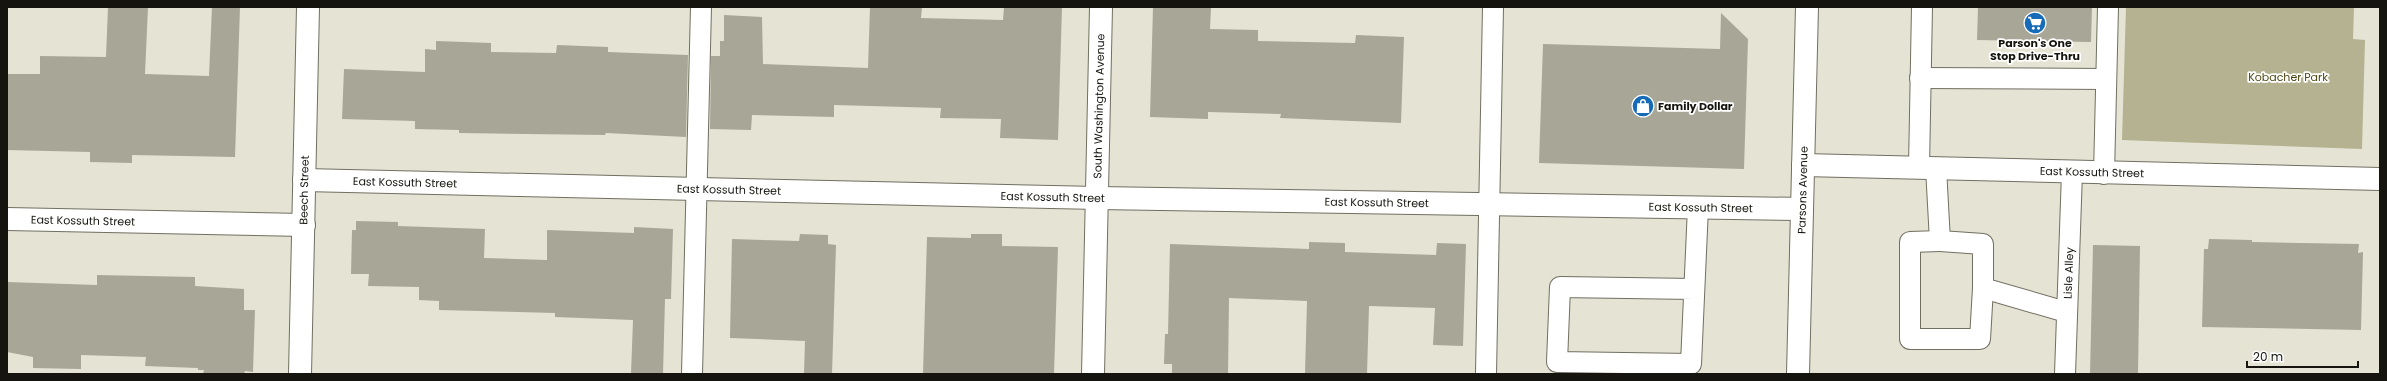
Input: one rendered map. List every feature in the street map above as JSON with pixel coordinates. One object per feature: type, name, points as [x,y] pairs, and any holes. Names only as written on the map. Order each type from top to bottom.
[{"type":"street","name":"Beech Street","points":[[300,374],[308,7]]},
{"type":"street","name":"South Washington Avenue","points":[[1093,374],[1101,7]]},
{"type":"street","name":"Parsons Avenue","points":[[1798,374],[1806,7]]},
{"type":"street","name":"East Kossuth Street","points":[[1803,165],[1927,167],[2104,174],[2380,178]]},
{"type":"street","name":"East Kossuth Street","points":[[304,180],[1098,198],[1802,209]]},
{"type":"street","name":"East Kossuth Street","points":[[7,219],[304,225]]},
{"type":"lane","points":[[692,374],[701,7]]},
{"type":"lane","points":[[1486,374],[1493,7]]},
{"type":"lane","points":[[1922,7],[1920,78],[1927,167],[1940,241]]},
{"type":"lane","points":[[2104,174],[2108,7]]},
{"type":"lane","points":[[1920,78],[2106,79]]},
{"type":"lane","name":"Lisle Alley","points":[[2065,374],[2072,172]]},
{"type":"lane","points":[[1694,289],[1560,287],[1557,362],[1691,364],[1698,207]]},
{"type":"lane","points":[[1940,241],[1983,244],[1983,288],[1980,339],[1910,339],[1910,242],[1940,241]]},
{"type":"lane","points":[[1983,288],[2066,312]]},
{"type":"green space","name":"Kobacher Park","points":[[2126,7],[2354,7],[2353,39],[2365,40],[2362,149],[2122,140]]},
{"type":"building","points":[[108,7],[148,7],[145,74],[209,76],[212,7],[240,7],[235,157],[132,155],[132,163],[90,162],[90,152],[7,150],[7,74],[40,74],[40,56],[106,57]]},
{"type":"building","points":[[870,7],[922,7],[921,18],[1003,20],[1004,7],[1062,7],[1058,140],[1000,138],[1001,119],[940,118],[941,108],[834,105],[834,117],[752,115],[751,130],[710,129],[711,56],[720,56],[720,41],[724,41],[724,15],[762,17],[763,64],[868,68]]},
{"type":"building","points":[[1153,7],[1211,7],[1210,29],[1258,30],[1258,41],[1355,43],[1356,35],[1404,37],[1401,123],[1280,118],[1281,114],[1208,112],[1208,119],[1150,117]]},
{"type":"building","name":"Parson's One Stop Drive-Thru","points":[[1978,7],[2092,7],[2091,42],[1977,40]]},
{"type":"building","name":"Family Dollar","points":[[1721,13],[1748,39],[1744,169],[1539,163],[1543,44],[1720,49]]},
{"type":"building","points":[[436,41],[491,43],[491,52],[556,53],[557,45],[608,47],[608,52],[688,55],[686,137],[606,133],[605,135],[459,133],[459,130],[415,129],[415,121],[342,119],[344,69],[425,72],[425,49],[436,50]]},
{"type":"building","points":[[356,221],[398,222],[398,226],[485,229],[484,258],[547,260],[547,230],[634,233],[634,227],[673,229],[671,299],[665,299],[663,374],[631,374],[633,320],[555,317],[555,313],[439,310],[439,301],[419,300],[419,287],[368,286],[369,274],[351,274],[352,230],[356,230]]},
{"type":"building","points":[[800,234],[828,235],[828,244],[836,245],[832,374],[804,374],[805,341],[730,338],[732,239],[799,241]]},
{"type":"building","points":[[971,234],[1002,234],[1002,246],[1058,247],[1054,374],[923,374],[927,237],[971,238]]},
{"type":"building","points":[[2209,239],[2252,240],[2252,242],[2359,244],[2358,253],[2363,252],[2361,330],[2202,327],[2204,249],[2208,249]]},
{"type":"building","points":[[1309,242],[1345,243],[1345,252],[1436,255],[1437,243],[1466,244],[1463,346],[1433,345],[1435,308],[1369,306],[1367,374],[1305,374],[1307,301],[1229,298],[1228,374],[1172,374],[1172,364],[1164,364],[1165,334],[1168,334],[1170,244],[1309,249]]},
{"type":"building","points":[[2093,245],[2140,246],[2138,374],[2090,374]]},
{"type":"building","points":[[97,275],[195,277],[195,286],[244,289],[244,310],[255,310],[253,372],[245,371],[244,374],[203,374],[204,370],[198,370],[198,368],[145,366],[146,357],[81,355],[81,369],[33,368],[33,357],[7,352],[7,282],[97,285]]},
{"type":"place","name":"Parson's One Stop Drive-Thru","points":[[2035,23]]},
{"type":"place","name":"Family Dollar","points":[[1643,106]]}]
